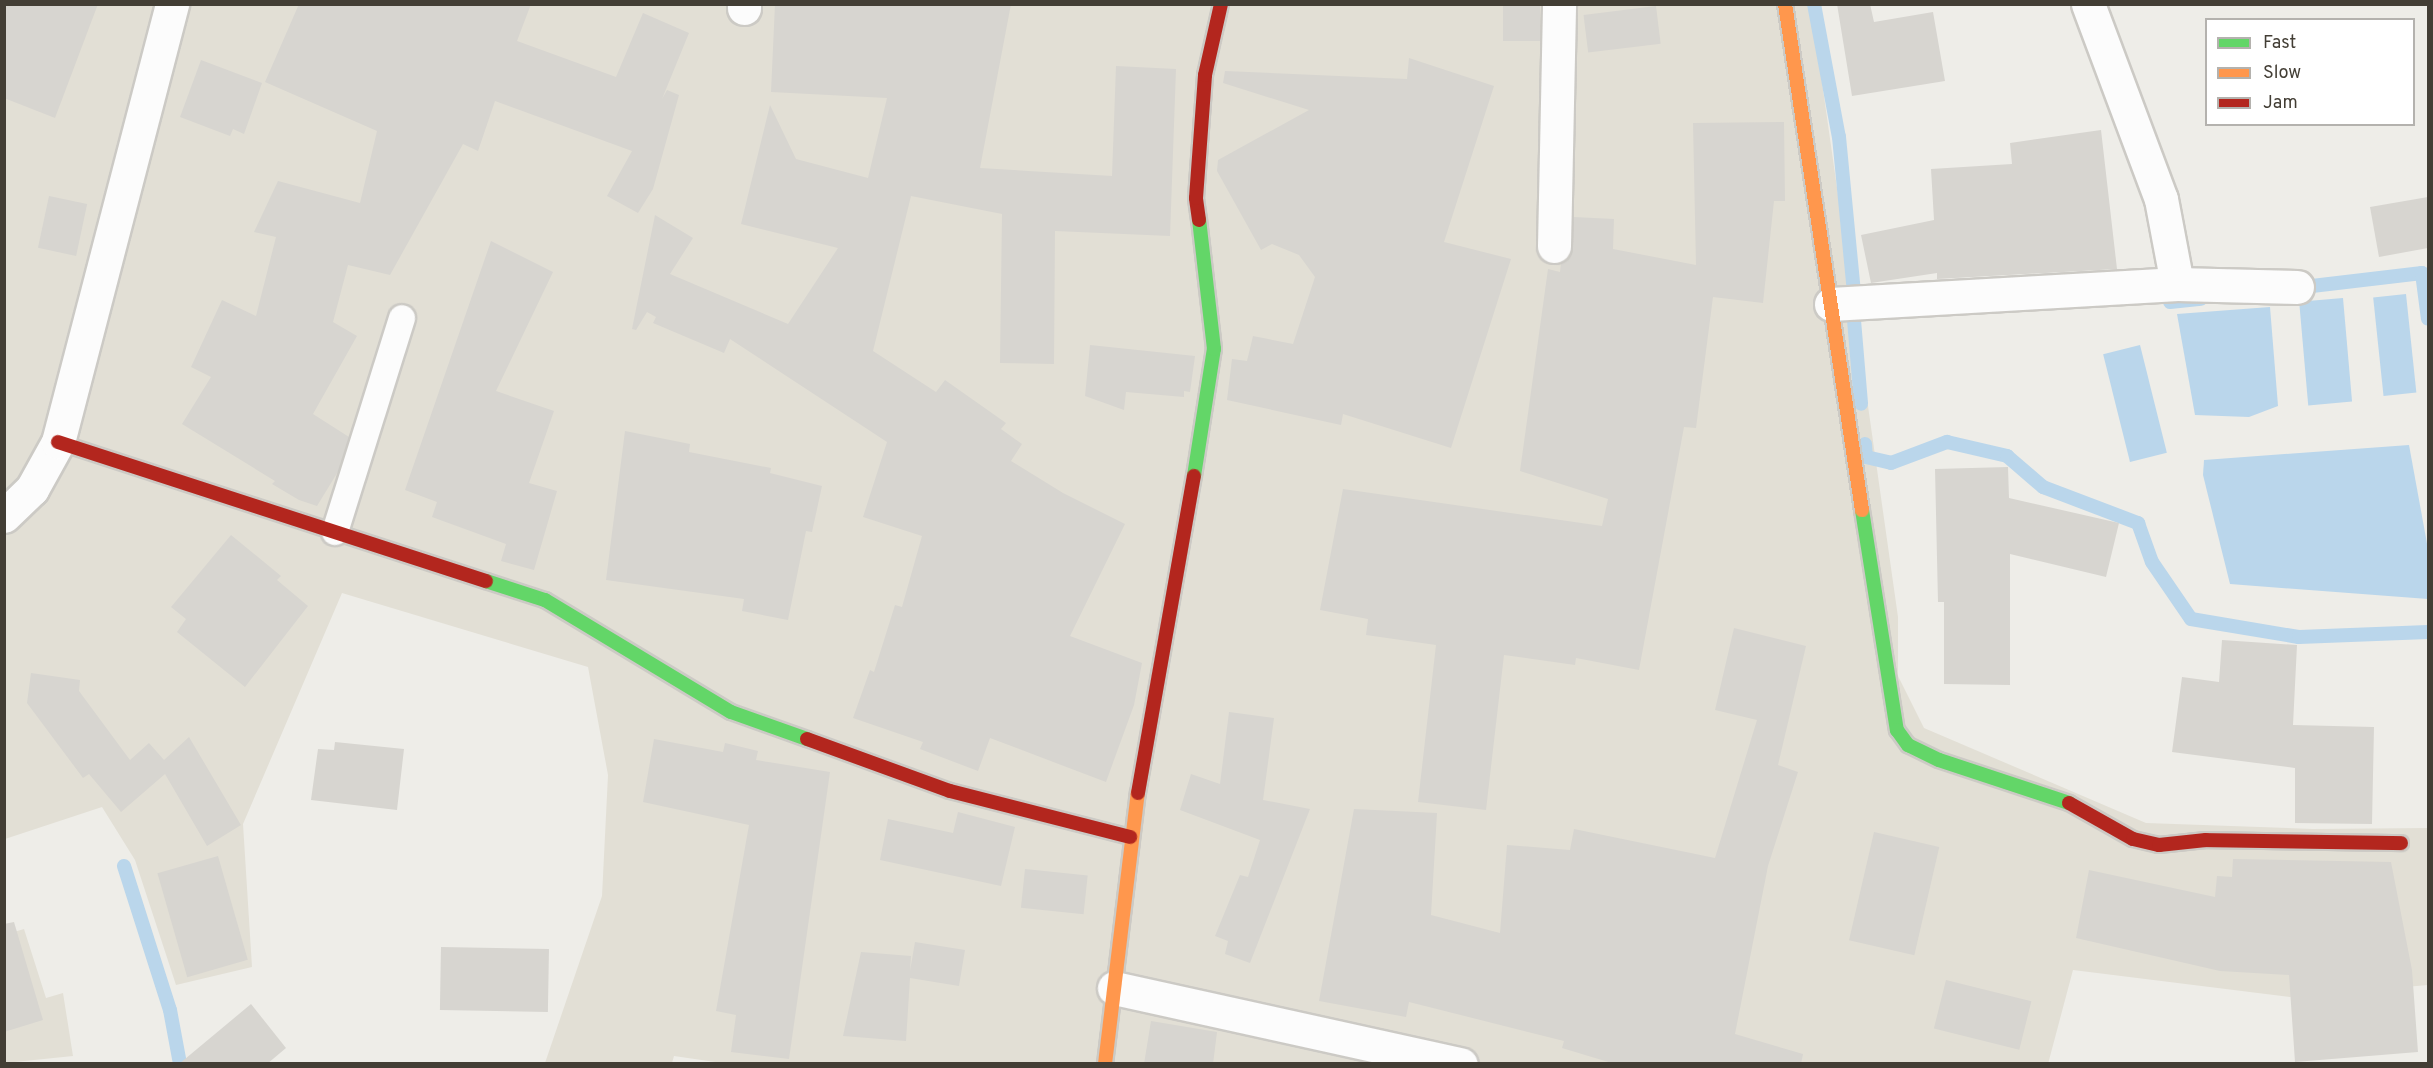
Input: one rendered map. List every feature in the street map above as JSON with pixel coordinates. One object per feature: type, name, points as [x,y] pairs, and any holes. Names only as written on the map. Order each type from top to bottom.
[{"type":"street","points":[[4,516],[32,489],[58,442],[172,4]]},
{"type":"street","points":[[1106,1064],[1130,837],[1211,384],[1214,349],[1196,198],[1205,75],[1221,4]]},
{"type":"street","points":[[1554,246],[1559,4]]},
{"type":"street","points":[[1785,4],[1892,709],[1897,730],[1908,745],[1939,760],[2060,798],[2133,839],[2159,845],[2206,840],[2401,843]]},
{"type":"street","points":[[2088,4],[2161,200],[2177,284]]},
{"type":"street","points":[[1831,304],[2177,284],[2297,287]]},
{"type":"street","points":[[58,442],[545,600],[731,712],[950,791],[1130,837]]},
{"type":"street","points":[[1114,988],[1461,1064]]},
{"type":"lane","points":[[335,532],[402,318]]},
{"type":"shaded area","points":[[4,5],[1811,5],[1898,617],[1898,676],[1924,728],[2146,823],[2313,829],[2428,828],[2428,985],[2290,997],[2073,970],[2048,1064],[729,1064],[674,1056],[672,1063],[545,1063],[602,896],[608,775],[588,667],[342,593],[243,824],[252,967],[176,985],[135,860],[102,807],[5,839]]},
{"type":"shaded area","points":[[24,929],[46,998],[63,993],[73,1056],[5,1063],[4,935]]},
{"type":"water","points":[[2406,294],[2416,392],[2384,396],[2373,297]]},
{"type":"water","points":[[2343,298],[2352,402],[2308,405],[2299,302]]},
{"type":"water","points":[[2270,307],[2278,406],[2249,417],[2195,415],[2177,314]]},
{"type":"water","points":[[2140,345],[2167,453],[2130,462],[2103,354]]},
{"type":"water","points":[[2409,445],[2428,549],[2428,599],[2230,584],[2203,475],[2204,460]]},
{"type":"building","points":[[4,4],[98,4],[55,118],[4,98]]},
{"type":"building","points":[[299,4],[531,4],[517,41],[616,77],[643,13],[689,33],[662,99],[667,90],[679,95],[653,189],[638,213],[607,196],[632,151],[495,101],[478,151],[463,144],[390,275],[348,265],[333,322],[357,336],[313,414],[349,437],[339,470],[317,506],[299,500],[272,484],[275,481],[182,424],[211,377],[191,367],[222,300],[256,316],[276,237],[254,232],[278,181],[360,203],[377,131],[265,82]]},
{"type":"building","points":[[775,4],[1011,4],[980,168],[1112,176],[1116,66],[1176,69],[1170,236],[1055,231],[1054,364],[1000,363],[1002,214],[911,196],[873,351],[936,392],[945,380],[1006,423],[1001,429],[1022,444],[1011,461],[1063,493],[1125,524],[1070,636],[1142,663],[1134,705],[1106,782],[990,738],[978,771],[920,749],[923,742],[853,718],[870,670],[874,672],[895,605],[902,607],[922,536],[863,517],[887,442],[730,339],[724,353],[653,323],[656,317],[647,312],[636,330],[632,329],[655,215],[693,238],[670,274],[788,324],[838,248],[741,224],[770,105],[796,159],[868,178],[887,98],[771,92]]},
{"type":"building","points":[[1503,4],[1540,4],[1540,41],[1503,41]]},
{"type":"building","points":[[1837,4],[1870,4],[1874,22],[1933,12],[1945,81],[1852,96]]},
{"type":"building","points":[[1656,6],[1661,44],[1588,53],[1584,15]]},
{"type":"building","points":[[1409,58],[1494,86],[1444,242],[1511,259],[1451,448],[1343,414],[1341,425],[1227,400],[1232,359],[1247,361],[1253,336],[1293,344],[1315,277],[1299,255],[1272,244],[1261,250],[1217,171],[1218,160],[1309,110],[1223,83],[1225,71],[1407,79]]},
{"type":"building","points":[[201,60],[262,83],[244,134],[233,129],[230,136],[180,117]]},
{"type":"building","points":[[1784,122],[1785,201],[1774,201],[1763,303],[1713,297],[1696,428],[1684,427],[1639,670],[1576,658],[1575,665],[1504,655],[1486,810],[1418,802],[1436,645],[1366,635],[1368,619],[1320,610],[1343,489],[1602,526],[1608,499],[1520,471],[1548,269],[1560,272],[1561,263],[1570,255],[1573,217],[1614,219],[1613,249],[1696,265],[1693,123]]},
{"type":"building","points":[[2101,130],[2117,269],[1937,279],[1937,273],[1871,283],[1861,235],[1934,220],[1931,169],[2012,164],[2010,143]]},
{"type":"building","points":[[49,196],[87,204],[76,256],[38,248]]},
{"type":"building","points":[[2428,197],[2428,248],[2379,257],[2370,207]]},
{"type":"building","points":[[491,241],[553,272],[496,391],[554,411],[529,483],[557,491],[534,570],[501,561],[506,544],[432,517],[437,502],[405,490]]},
{"type":"building","points":[[1090,345],[1195,356],[1190,392],[1184,391],[1184,397],[1126,392],[1124,410],[1085,396]]},
{"type":"building","points":[[625,431],[690,444],[689,452],[771,468],[770,473],[822,486],[812,532],[806,531],[788,620],[742,611],[744,599],[606,580]]},
{"type":"building","points":[[2008,467],[2009,498],[2119,523],[2106,577],[2010,554],[2010,685],[1944,684],[1944,602],[1938,602],[1935,469]]},
{"type":"building","points":[[231,535],[281,576],[277,580],[308,606],[245,687],[177,632],[186,619],[171,607]]},
{"type":"building","points":[[1734,628],[1806,646],[1778,765],[1798,772],[1768,866],[1735,1034],[1803,1054],[1801,1064],[1615,1064],[1562,1048],[1564,1041],[1409,1002],[1406,1017],[1319,1001],[1354,809],[1437,813],[1431,915],[1500,933],[1507,845],[1570,850],[1574,829],[1715,858],[1757,720],[1715,710]]},
{"type":"building","points":[[2222,640],[2297,645],[2293,725],[2374,727],[2372,824],[2295,823],[2295,768],[2172,752],[2182,677],[2219,682]]},
{"type":"building","points":[[31,673],[80,680],[79,691],[130,760],[149,743],[164,760],[189,737],[241,825],[207,846],[165,774],[121,812],[89,774],[83,778],[27,703]]},
{"type":"building","points":[[1229,712],[1274,718],[1263,800],[1310,809],[1250,963],[1225,954],[1228,941],[1215,936],[1240,875],[1248,877],[1260,840],[1180,810],[1191,774],[1220,784]]},
{"type":"building","points":[[654,739],[723,752],[725,743],[758,751],[756,760],[830,772],[789,1059],[731,1052],[736,1015],[716,1011],[749,825],[643,802]]},
{"type":"building","points":[[335,742],[404,749],[397,810],[311,800],[318,749],[334,750]]},
{"type":"building","points":[[958,812],[1015,827],[1001,886],[880,860],[888,819],[953,833]]},
{"type":"building","points":[[1874,832],[1939,847],[1914,955],[1849,940]]},
{"type":"building","points":[[218,856],[248,960],[187,977],[157,873]]},
{"type":"building","points":[[2233,859],[2391,862],[2412,970],[2418,1052],[2295,1062],[2289,975],[2220,971],[2076,938],[2089,870],[2215,897],[2217,876],[2232,877]]},
{"type":"building","points":[[1025,869],[1088,876],[1084,914],[1021,908]]},
{"type":"building","points":[[14,922],[43,1020],[4,1032],[4,924]]},
{"type":"building","points":[[915,942],[965,950],[959,986],[910,978],[906,1041],[843,1036],[861,952],[911,956],[910,971]]},
{"type":"building","points":[[441,947],[549,949],[548,1012],[440,1010]]},
{"type":"building","points":[[1946,980],[2031,1001],[2019,1050],[1934,1029]]},
{"type":"building","points":[[251,1004],[286,1048],[267,1064],[179,1064]]},
{"type":"building","points":[[1151,1021],[1217,1032],[1213,1064],[1144,1064]]},
{"type":"waterway","points":[[1814,4],[1839,137],[1854,292]]},
{"type":"waterway","points":[[2295,288],[2422,273],[2428,319]]},
{"type":"waterway","points":[[2170,302],[2201,299]]},
{"type":"waterway","points":[[1854,320],[1861,404]]},
{"type":"waterway","points":[[1865,444],[1866,457],[1891,463],[1947,442],[2007,456],[2043,487],[2138,523],[2152,562],[2191,619],[2299,637],[2428,632]]},
{"type":"waterway","points":[[124,866],[170,1010],[180,1064]]},
{"type":"traffic: fast","points":[[1194,476],[1214,349],[1199,220]]},
{"type":"traffic: fast","points":[[1862,510],[1897,730],[1908,745],[1939,760],[2069,803]]},
{"type":"traffic: fast","points":[[486,581],[545,600],[731,712],[807,739]]},
{"type":"traffic: slow","points":[[1785,4],[1862,510]]},
{"type":"traffic: slow","points":[[1105,1064],[1138,793]]},
{"type":"traffic: jam","points":[[1199,220],[1196,198],[1205,75],[1221,4]]},
{"type":"traffic: jam","points":[[58,442],[486,581]]},
{"type":"traffic: jam","points":[[1138,793],[1194,476]]},
{"type":"traffic: jam","points":[[807,739],[950,791],[1130,837]]},
{"type":"traffic: jam","points":[[2069,803],[2133,839],[2159,845],[2206,840],[2401,843]]}]
